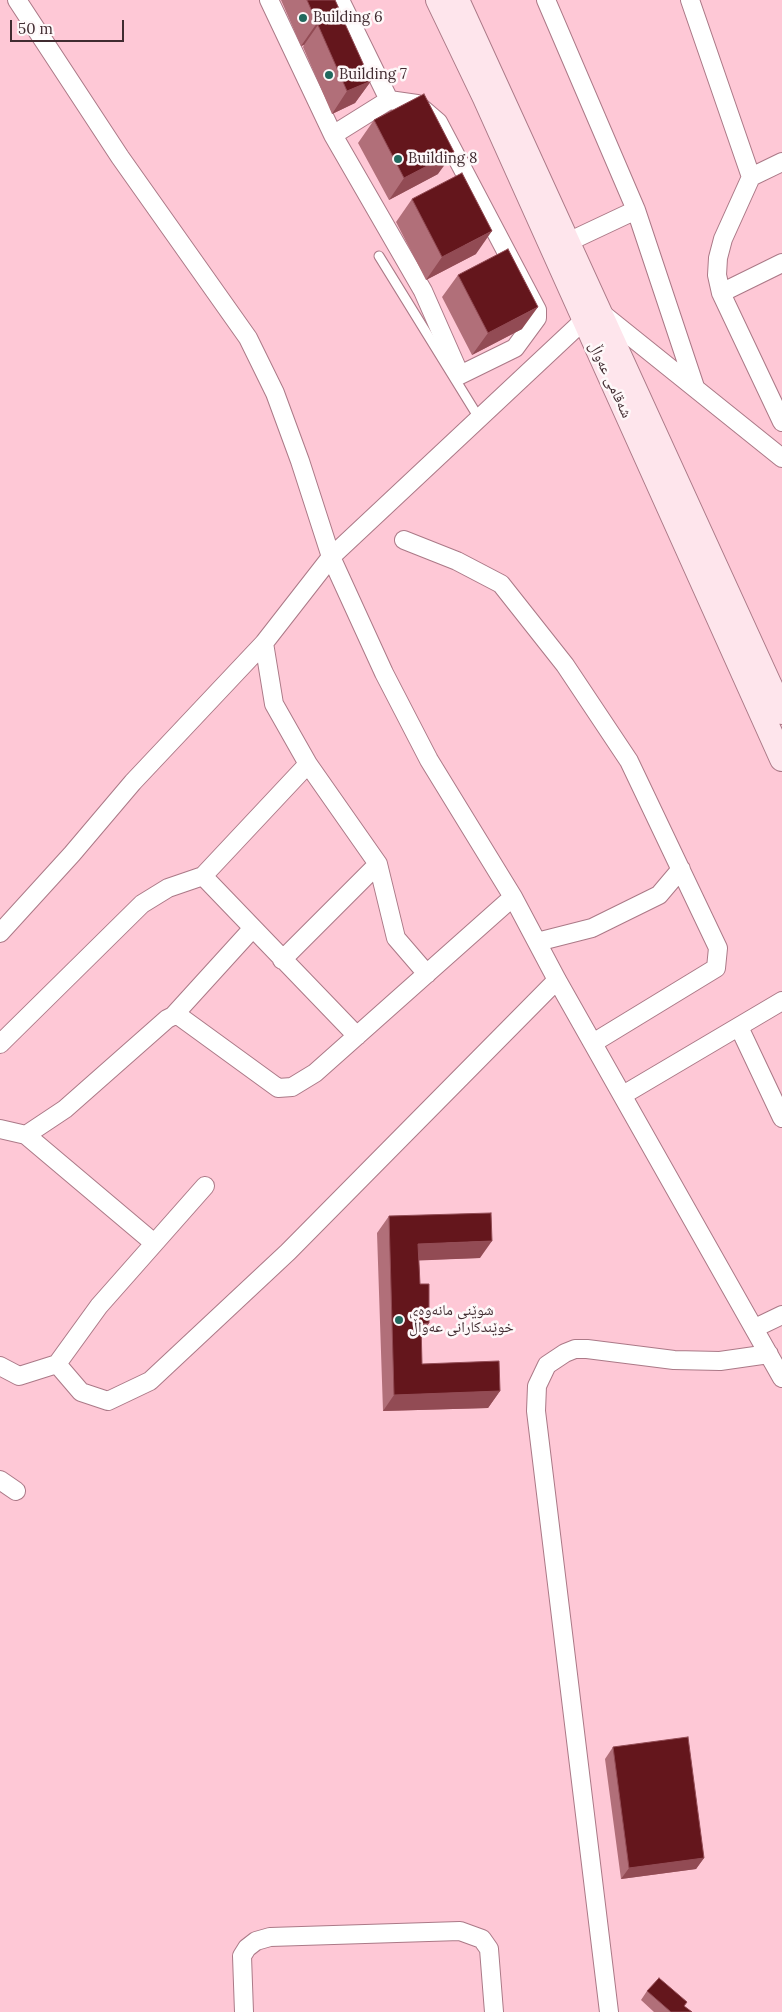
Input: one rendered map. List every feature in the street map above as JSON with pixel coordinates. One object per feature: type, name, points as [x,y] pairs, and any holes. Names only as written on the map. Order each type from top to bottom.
[{"type":"main road","name":"شەقامی عەواڵ","points":[[438,0],[782,712]]},
{"type":"main road","name":"شەقامی عەواڵ","points":[[457,0],[568,242],[591,316],[699,572],[782,760]]},
{"type":"street","points":[[17,0],[120,157],[248,338],[275,393],[331,557],[384,673],[429,760],[513,897],[557,980],[782,1378]]},
{"type":"street","points":[[269,0],[333,135],[423,291],[460,376],[515,348],[537,318],[537,310],[438,122],[417,104],[389,100],[333,135]]},
{"type":"street","points":[[340,0],[389,100]]},
{"type":"street","points":[[546,0],[636,210],[696,387]]},
{"type":"street","points":[[691,0],[751,177]]},
{"type":"street","points":[[782,162],[751,177],[723,239],[718,258],[717,275],[720,293],[782,422]]},
{"type":"street","points":[[568,242],[636,210]]},
{"type":"street","points":[[720,293],[782,263]]},
{"type":"street","points":[[0,933],[66,861],[133,782],[264,643],[331,557],[591,316],[696,387],[778,452]]},
{"type":"street","points":[[404,540],[457,561],[501,584],[566,665],[629,761],[718,948],[716,968],[593,1043]]},
{"type":"street","points":[[264,643],[274,704],[308,764],[378,864],[396,938],[427,974]]},
{"type":"street","points":[[0,1044],[142,904],[168,888],[203,876],[308,764]]},
{"type":"street","points":[[282,960],[378,864]]},
{"type":"street","points":[[536,942],[592,928],[659,895],[681,869]]},
{"type":"street","points":[[203,876],[357,1036]]},
{"type":"street","points":[[172,1016],[179,1016],[278,1088],[292,1087],[315,1073],[513,897]]},
{"type":"street","points":[[26,1135],[65,1109],[172,1016],[253,928]]},
{"type":"street","points":[[57,1364],[81,1392],[108,1400],[150,1382],[288,1252],[557,980]]},
{"type":"street","points":[[623,1095],[782,1001]]},
{"type":"street","points":[[739,1027],[782,1118]]},
{"type":"street","points":[[0,1129],[26,1135],[154,1243]]},
{"type":"street","points":[[0,1366],[19,1376],[57,1364],[99,1306],[205,1186]]},
{"type":"street","points":[[755,1328],[782,1315]]},
{"type":"street","points":[[609,2012],[536,1411],[537,1386],[547,1366],[565,1353],[575,1349],[674,1360],[720,1361],[769,1354]]},
{"type":"street","points":[[0,1480],[16,1491]]},
{"type":"street","points":[[244,2012],[242,1956],[247,1948],[256,1941],[270,1938],[460,1931],[482,1939],[489,1949],[494,2012]]},
{"type":"lane","points":[[379,256],[479,418]]},
{"type":"building","points":[[307,0],[335,0],[341,13],[317,23]]},
{"type":"building","points":[[341,15],[371,81],[347,91],[318,25]]},
{"type":"building","points":[[424,94],[454,152],[404,178],[374,120]]},
{"type":"building","points":[[462,173],[492,231],[442,257],[412,199]]},
{"type":"building","points":[[508,249],[538,307],[488,333],[458,275]]},
{"type":"building","points":[[491,1213],[492,1241],[418,1244],[420,1284],[429,1284],[429,1323],[421,1324],[422,1364],[499,1361],[500,1391],[394,1395],[389,1216]]},
{"type":"building","points":[[688,1737],[704,1858],[629,1868],[613,1747]]},
{"type":"building","points":[[659,1978],[687,2002],[684,2006],[692,2012],[671,2012],[647,1991]]},
{"type":"place","name":"Building 6","points":[[303,18]]},
{"type":"place","name":"Building 7","points":[[329,75]]},
{"type":"place","name":"Building 8","points":[[398,159]]},
{"type":"place","name":"شوێنی مانەوەی خوێندکارانی عەواڵ","points":[[399,1320]]}]
